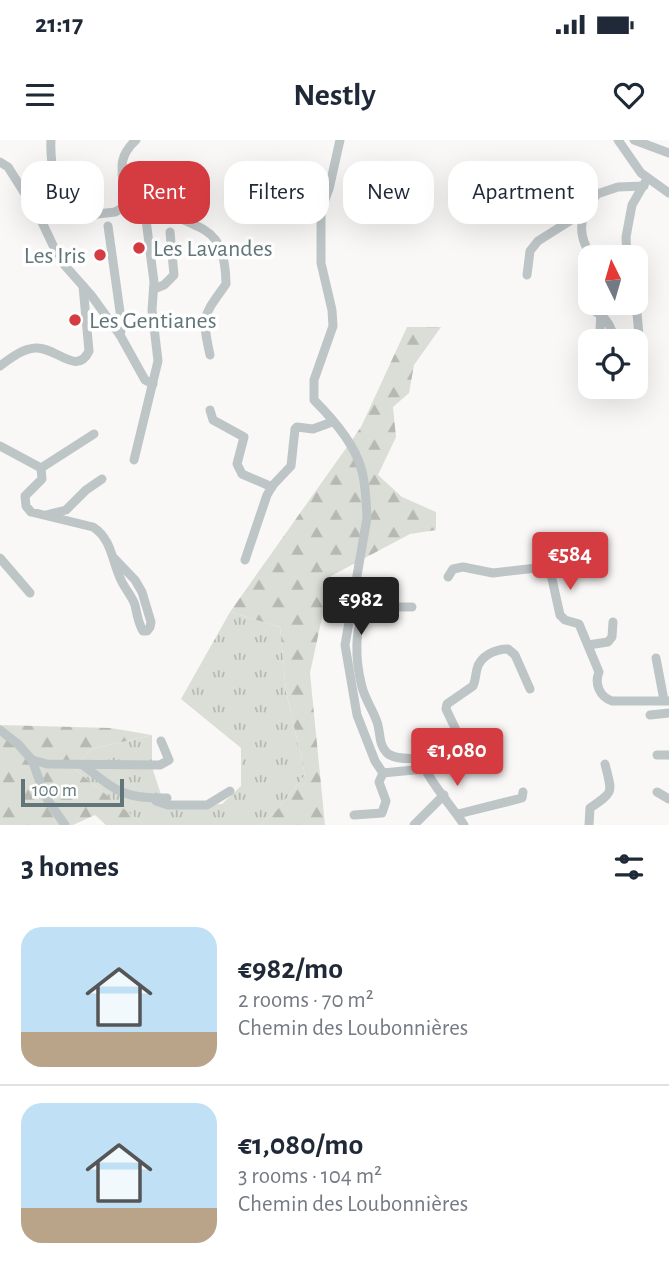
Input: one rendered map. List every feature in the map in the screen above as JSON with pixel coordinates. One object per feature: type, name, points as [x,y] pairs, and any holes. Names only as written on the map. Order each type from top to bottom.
[{"type":"street","points":[[51,140],[57,187],[63,211],[67,216],[72,218],[118,210]]},
{"type":"street","points":[[123,161],[124,153],[135,140]]},
{"type":"street","points":[[340,140],[321,210],[321,263],[333,326],[314,380],[313,400],[346,439],[361,468],[367,518],[345,645],[357,716],[375,761],[383,773]]},
{"type":"street","points":[[618,140],[646,183]]},
{"type":"street","points":[[634,140],[669,153]]},
{"type":"street","points":[[0,162],[12,173],[39,216],[60,260],[120,335],[145,380],[153,384]]},
{"type":"street","points":[[626,245],[632,205],[646,183]]},
{"type":"street","points":[[598,194],[646,183],[669,193]]},
{"type":"street","points":[[134,460],[158,361],[146,224]]},
{"type":"street","points":[[197,224],[214,237],[224,259],[226,284],[209,306],[205,319],[210,355]]},
{"type":"street","points":[[527,275],[530,251],[538,241],[565,224]]},
{"type":"street","points":[[582,224],[580,232],[584,245]]},
{"type":"street","points":[[108,226],[122,326],[120,335]]},
{"type":"street","points":[[154,289],[169,282],[174,275],[170,232]]},
{"type":"street","points":[[0,366],[27,349],[37,348],[56,353],[70,363],[76,363],[86,357],[89,351],[83,286]]},
{"type":"street","points":[[210,410],[213,420],[244,437],[237,464],[242,474],[272,487]]},
{"type":"street","points":[[245,560],[272,487],[290,466],[295,429],[313,429],[332,422]]},
{"type":"street","points":[[41,468],[94,434]]},
{"type":"street","points":[[0,446],[41,468]]},
{"type":"street","points":[[41,468],[42,479],[25,496],[26,506],[31,512],[93,527],[101,532],[114,558],[120,579],[134,602],[139,624],[143,631],[147,631],[150,622],[142,592],[135,580],[114,558]]},
{"type":"street","points":[[44,515],[66,510],[86,490],[102,479]]},
{"type":"street","points":[[0,558],[30,593]]},
{"type":"street","points":[[449,577],[453,569],[463,567],[493,573],[545,568],[550,570],[560,615],[565,620],[579,624],[599,672],[599,691],[604,698],[612,701],[666,700],[656,658]]},
{"type":"street","points":[[412,607],[369,607],[362,614],[358,637],[358,666],[362,688],[378,724],[380,743],[388,753],[396,757],[419,759]]},
{"type":"street","points":[[588,645],[608,642],[612,637],[613,622]]},
{"type":"street","points":[[464,825],[424,769],[419,759],[421,751],[429,747],[452,745],[456,730],[446,709],[447,704],[473,686],[477,666],[483,658],[498,649],[508,649],[515,655],[530,689]]},
{"type":"street","points":[[650,715],[669,713]]},
{"type":"street","points":[[0,730],[32,760],[45,796],[65,825]]},
{"type":"street","points":[[32,760],[47,764],[84,766],[160,765],[169,760],[161,741]]},
{"type":"street","points":[[657,755],[669,755]]},
{"type":"street","points":[[589,825],[590,808],[609,796],[611,790],[605,764]]},
{"type":"street","points":[[84,766],[126,796],[166,798]]},
{"type":"street","points":[[383,773],[424,769]]},
{"type":"street","points":[[354,816],[382,813],[386,801],[379,782],[383,773]]},
{"type":"street","points":[[152,799],[168,805],[207,805],[230,791]]},
{"type":"street","points":[[457,814],[522,798],[523,792]]},
{"type":"street","points":[[657,792],[669,799]]},
{"type":"street","points":[[414,825],[444,795]]},
{"type":"green space","points":[[407,327],[441,327],[414,365],[409,393],[393,407],[396,437],[378,475],[402,497],[436,512],[436,530],[410,534],[331,576],[310,673],[325,825],[260,825],[278,809],[305,775],[286,691],[280,627],[230,612],[361,427]]},
{"type":"green space","points":[[230,612],[280,627],[286,691],[305,775],[278,809],[260,825],[144,825],[73,768],[92,749],[152,735],[152,767],[165,807],[222,804],[241,786],[241,748],[181,699]]},
{"type":"green space","points":[[0,725],[111,728],[152,735],[92,749],[73,768],[144,825],[106,825],[95,815],[73,825],[0,825]]},
{"type":"place","name":"Les Lavandes","points":[[139,248]]},
{"type":"place","name":"Les Iris","points":[[100,255]]},
{"type":"place","name":"Les Gentianes","points":[[75,320]]}]
